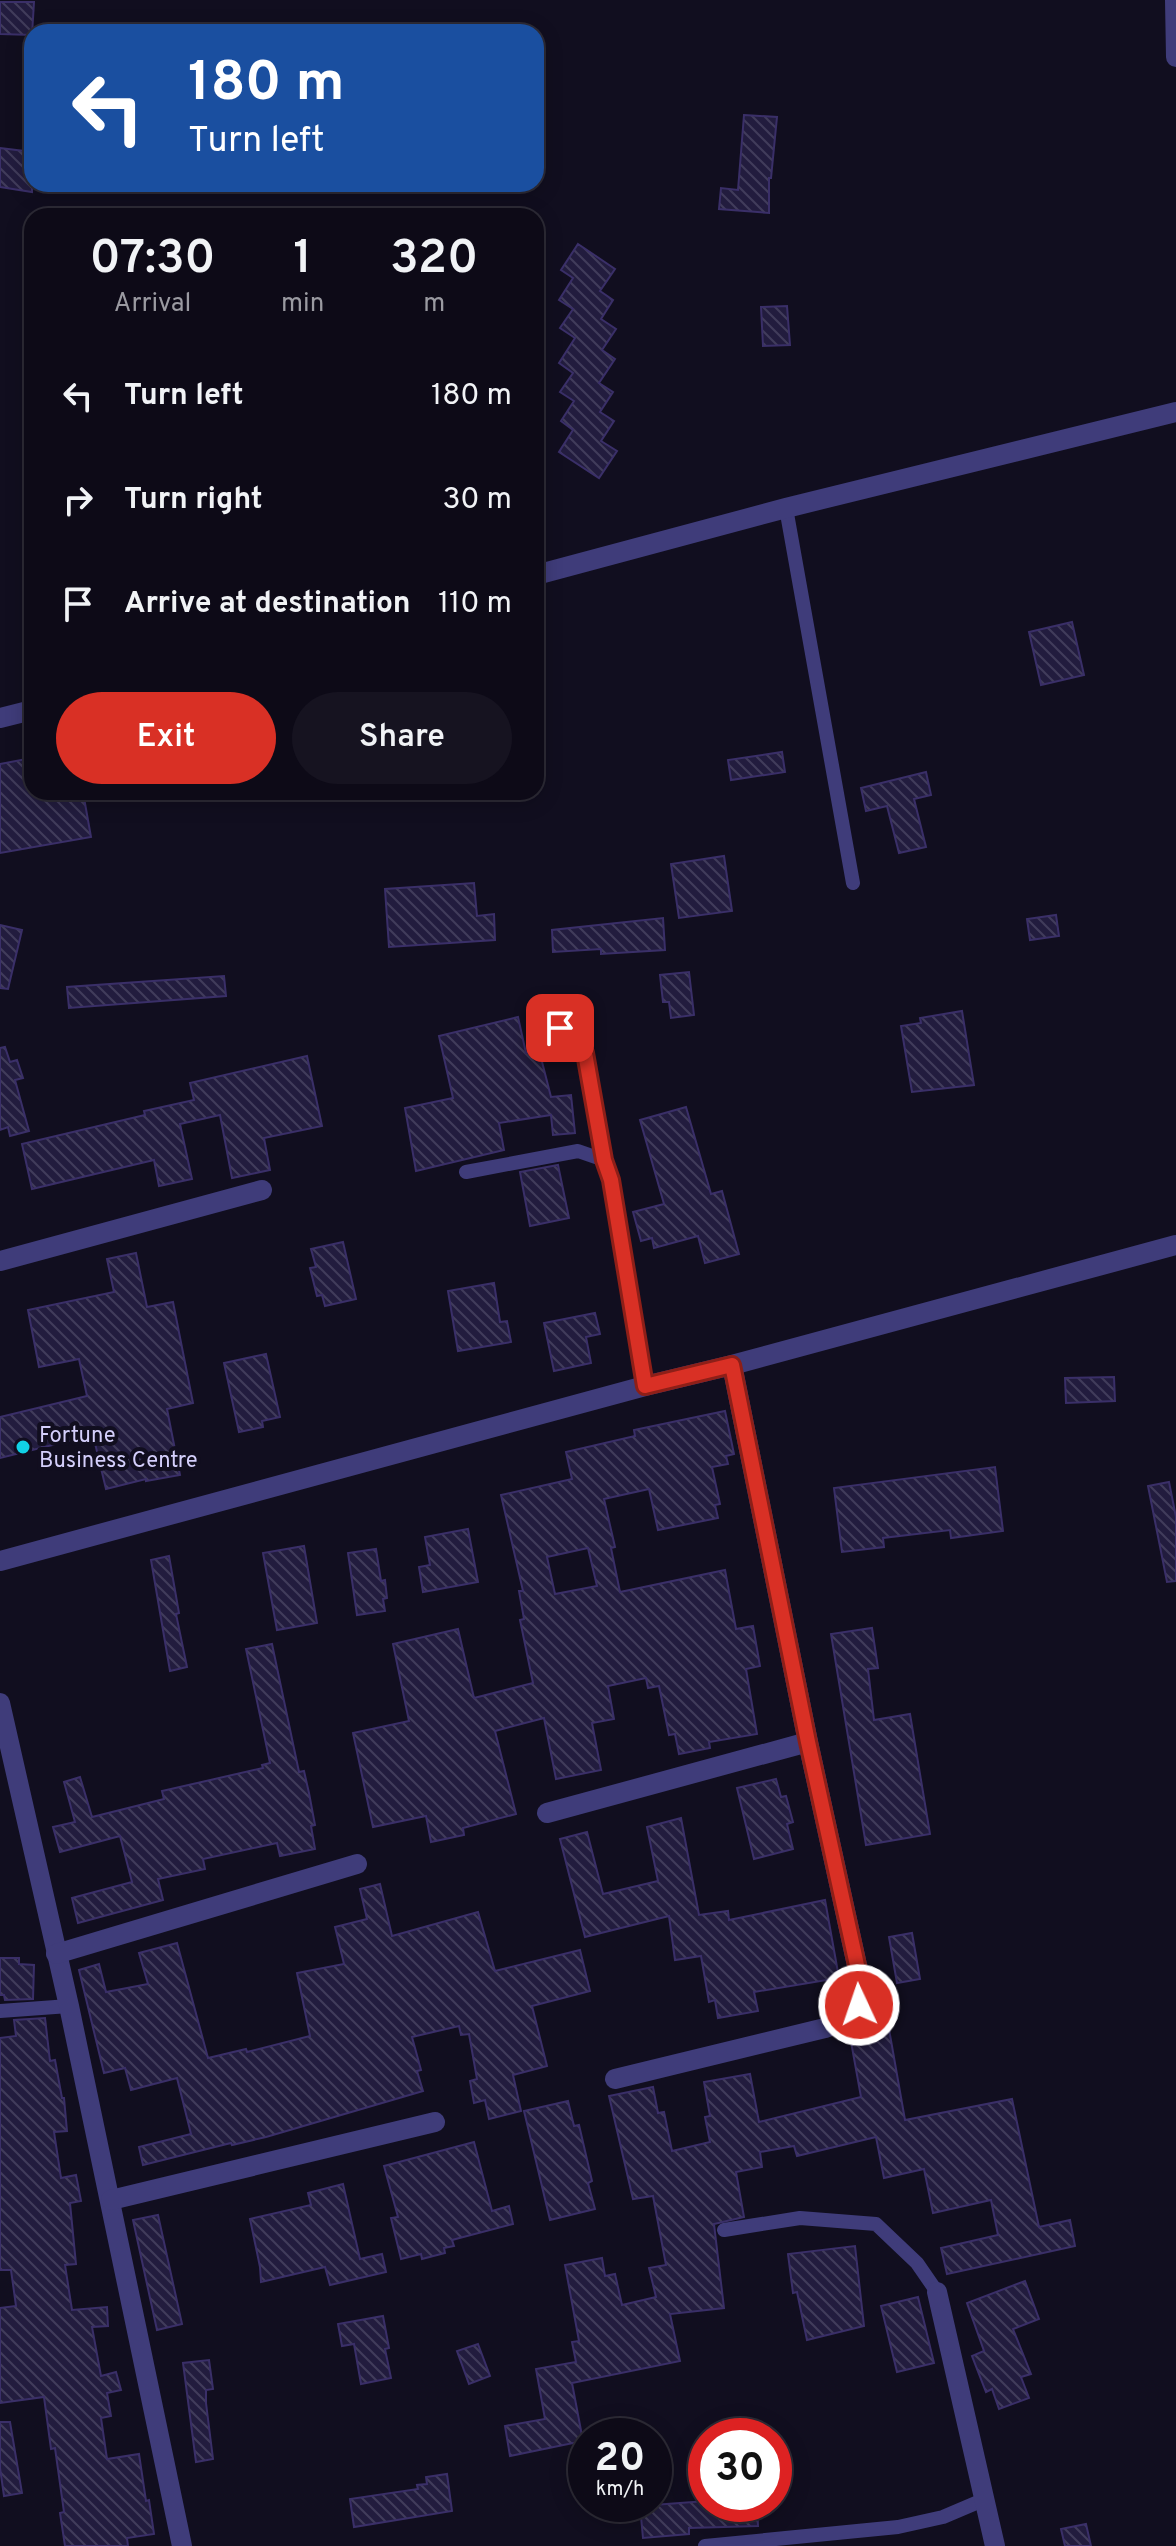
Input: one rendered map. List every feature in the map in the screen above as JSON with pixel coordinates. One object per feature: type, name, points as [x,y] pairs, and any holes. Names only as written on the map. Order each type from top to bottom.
[{"type":"street","points":[[1175,0],[1176,57]]},
{"type":"street","points":[[544,573],[786,508],[1176,412]]},
{"type":"street","points":[[0,718],[24,712]]},
{"type":"street","points":[[0,1261],[262,1190]]},
{"type":"street","points":[[0,1561],[1176,1245]]},
{"type":"street","points":[[615,2079],[847,2020],[859,2005],[862,1988],[808,1742],[732,1365]]},
{"type":"street","points":[[0,1703],[111,2200],[182,2546]]},
{"type":"street","points":[[547,1813],[808,1742]]},
{"type":"street","points":[[56,1954],[357,1864]]},
{"type":"street","points":[[111,2200],[435,2122]]},
{"type":"street","points":[[937,2292],[995,2546]]},
{"type":"lane","points":[[786,508],[853,883]]},
{"type":"lane","points":[[541,1022],[560,1028],[573,1037],[585,1053],[604,1160],[611,1180],[645,1386]]},
{"type":"lane","points":[[466,1172],[578,1151],[604,1160]]},
{"type":"lane","points":[[0,2011],[69,2006]]},
{"type":"lane","points":[[724,2230],[800,2218],[876,2224],[917,2263],[937,2292]]},
{"type":"lane","points":[[705,2546],[898,2527],[943,2517],[983,2500]]},
{"type":"building","points":[[0,2],[34,2],[33,24],[24,24],[24,35],[0,34]]},
{"type":"building","points":[[744,115],[777,117],[769,178],[769,213],[719,209],[721,188],[738,190]]},
{"type":"building","points":[[0,148],[24,151],[24,191],[0,187]]},
{"type":"building","points":[[578,244],[615,269],[600,291],[613,300],[601,319],[616,329],[602,350],[615,359],[599,383],[613,392],[600,412],[614,421],[601,441],[617,451],[599,478],[559,452],[573,430],[561,421],[574,401],[560,392],[573,373],[559,363],[575,338],[560,328],[573,309],[559,300],[573,278],[561,270]]},
{"type":"building","points":[[787,306],[790,345],[763,346],[761,307]]},
{"type":"building","points":[[1072,622],[1084,675],[1041,685],[1029,632]]},
{"type":"building","points":[[782,752],[785,772],[731,780],[728,760]]},
{"type":"building","points":[[24,760],[24,800],[84,800],[91,837],[0,853],[0,764]]},
{"type":"building","points":[[926,772],[931,795],[914,799],[926,847],[899,853],[887,806],[866,811],[861,788]]},
{"type":"building","points":[[724,856],[732,911],[679,918],[671,864]]},
{"type":"building","points":[[474,883],[477,916],[494,914],[495,940],[389,947],[385,889]]},
{"type":"building","points":[[1056,915],[1059,936],[1030,940],[1027,919]]},
{"type":"building","points":[[663,918],[665,950],[601,954],[601,949],[553,952],[552,930]]},
{"type":"building","points":[[0,925],[22,930],[8,989],[0,988]]},
{"type":"building","points":[[689,972],[694,1015],[671,1018],[669,1002],[663,1002],[660,975]]},
{"type":"building","points":[[224,976],[226,996],[69,1008],[67,987]]},
{"type":"building","points":[[962,1011],[974,1085],[912,1092],[901,1026],[921,1023],[920,1018]]},
{"type":"building","points":[[518,1017],[526,1053],[539,1050],[551,1097],[571,1095],[575,1133],[553,1135],[551,1115],[499,1123],[504,1150],[416,1171],[405,1108],[453,1098],[439,1036]]},
{"type":"building","points":[[5,1047],[10,1062],[17,1060],[23,1078],[15,1080],[29,1131],[10,1136],[8,1127],[0,1130],[0,1048]]},
{"type":"building","points":[[307,1056],[322,1126],[264,1138],[270,1170],[232,1178],[220,1115],[180,1124],[192,1179],[159,1186],[154,1160],[32,1189],[22,1144],[194,1100],[190,1083]]},
{"type":"building","points":[[686,1107],[711,1194],[722,1191],[739,1254],[705,1263],[698,1236],[654,1248],[652,1238],[641,1241],[633,1212],[664,1204],[640,1120]]},
{"type":"building","points":[[558,1165],[569,1218],[530,1226],[520,1172]]},
{"type":"building","points":[[343,1242],[356,1299],[325,1306],[322,1295],[317,1296],[310,1268],[316,1267],[311,1249]]},
{"type":"building","points":[[136,1253],[147,1307],[173,1302],[193,1403],[167,1409],[180,1475],[106,1489],[93,1435],[0,1458],[0,1417],[87,1396],[79,1359],[39,1367],[28,1310],[114,1292],[107,1259]]},
{"type":"building","points":[[494,1283],[500,1322],[507,1321],[511,1342],[458,1351],[448,1291]]},
{"type":"building","points":[[595,1313],[600,1334],[586,1337],[591,1363],[554,1371],[544,1323]]},
{"type":"building","points":[[266,1354],[280,1417],[262,1421],[263,1427],[239,1432],[224,1363]]},
{"type":"building","points":[[1114,1377],[1115,1401],[1066,1403],[1065,1378]]},
{"type":"building","points":[[725,1411],[734,1454],[726,1456],[728,1464],[712,1467],[720,1504],[715,1505],[718,1518],[658,1530],[649,1489],[604,1499],[615,1547],[611,1548],[620,1592],[725,1570],[736,1629],[753,1626],[760,1666],[746,1669],[757,1734],[709,1742],[710,1748],[679,1754],[675,1734],[669,1735],[659,1686],[648,1688],[646,1678],[608,1686],[614,1719],[592,1723],[601,1770],[556,1779],[544,1718],[495,1731],[516,1814],[463,1828],[464,1835],[431,1842],[426,1816],[373,1827],[353,1733],[409,1721],[393,1644],[458,1629],[474,1698],[533,1683],[520,1620],[524,1619],[519,1591],[523,1591],[501,1495],[572,1479],[566,1452],[635,1436],[634,1430]],"holes":[[[588,1548],[597,1586],[555,1594],[547,1557]]]},
{"type":"building","points":[[995,1467],[1003,1531],[951,1538],[950,1530],[883,1538],[884,1547],[842,1552],[834,1488]]},
{"type":"building","points":[[1169,1482],[1176,1517],[1176,1581],[1167,1582],[1148,1486]]},
{"type":"building","points":[[468,1529],[478,1582],[423,1592],[419,1567],[430,1565],[425,1537]]},
{"type":"building","points":[[304,1546],[317,1623],[277,1630],[263,1553]]},
{"type":"building","points":[[376,1549],[381,1581],[385,1580],[385,1611],[357,1615],[348,1553]]},
{"type":"building","points":[[169,1556],[187,1667],[170,1671],[151,1560]]},
{"type":"building","points":[[872,1628],[878,1668],[868,1669],[874,1720],[910,1714],[930,1834],[866,1845],[831,1634]]},
{"type":"building","points":[[272,1644],[299,1772],[304,1771],[309,1793],[315,1825],[311,1826],[315,1849],[280,1856],[277,1843],[203,1859],[205,1869],[158,1879],[163,1900],[78,1923],[72,1898],[132,1882],[120,1836],[60,1852],[53,1827],[75,1822],[64,1782],[80,1777],[92,1817],[164,1799],[162,1791],[263,1768],[262,1765],[270,1763],[246,1649]]},
{"type":"building","points":[[776,1779],[781,1797],[786,1796],[793,1822],[787,1824],[793,1849],[754,1859],[737,1788]]},
{"type":"building","points":[[681,1818],[699,1915],[728,1911],[729,1920],[825,1900],[839,1978],[754,1992],[758,2011],[718,2018],[715,2000],[709,2002],[701,1956],[675,1960],[669,1916],[585,1937],[560,1839],[587,1832],[603,1894],[658,1881],[647,1827]]},
{"type":"building","points":[[380,1884],[392,1936],[478,1912],[495,1971],[580,1950],[590,1991],[532,2006],[547,2066],[513,2075],[521,2111],[489,2119],[485,2100],[474,2103],[470,2081],[477,2079],[469,2034],[461,2035],[459,2026],[412,2037],[423,2091],[266,2137],[143,2165],[139,2147],[191,2134],[177,2078],[131,2090],[125,2068],[104,2073],[79,1970],[99,1964],[106,1992],[148,1984],[139,1953],[177,1943],[208,2058],[310,2036],[297,1973],[344,1964],[335,1927],[367,1919],[360,1889]]},
{"type":"building","points":[[912,1933],[920,1979],[897,1983],[889,1937]]},
{"type":"building","points":[[0,1958],[19,1958],[19,1964],[34,1965],[33,1999],[5,2000],[4,1995],[0,1995]]},
{"type":"building","points":[[45,2018],[50,2061],[55,2060],[64,2098],[67,2131],[54,2132],[61,2178],[76,2175],[81,2201],[70,2203],[76,2264],[65,2265],[72,2310],[107,2307],[108,2326],[92,2327],[101,2376],[116,2372],[121,2390],[107,2393],[111,2416],[101,2418],[107,2459],[139,2454],[146,2501],[149,2500],[154,2534],[127,2538],[128,2546],[65,2546],[60,2513],[64,2512],[55,2448],[51,2449],[44,2397],[0,2403],[0,2308],[16,2306],[11,2270],[0,2270],[0,2038],[16,2036],[14,2020]]},
{"type":"building","points":[[889,2029],[905,2120],[1012,2099],[1039,2227],[1070,2220],[1075,2246],[947,2274],[941,2248],[998,2235],[991,2200],[933,2213],[924,2169],[884,2178],[876,2137],[797,2156],[794,2146],[760,2152],[762,2167],[736,2172],[744,2217],[714,2224],[724,2308],[670,2314],[680,2361],[572,2383],[579,2418],[568,2418],[568,2444],[510,2456],[505,2426],[545,2419],[536,2369],[576,2362],[572,2342],[579,2341],[565,2265],[602,2258],[605,2276],[615,2274],[622,2305],[656,2297],[649,2268],[666,2265],[653,2196],[633,2199],[609,2096],[653,2087],[658,2113],[664,2112],[672,2151],[710,2142],[705,2117],[710,2116],[704,2082],[750,2074],[759,2122],[861,2097],[850,2036]]},
{"type":"building","points":[[568,2101],[574,2126],[579,2125],[595,2209],[550,2220],[524,2111]]},
{"type":"building","points":[[474,2142],[492,2211],[509,2206],[513,2224],[452,2240],[454,2246],[444,2248],[445,2253],[422,2259],[421,2254],[401,2259],[391,2218],[398,2217],[384,2166]]},
{"type":"building","points":[[343,2184],[360,2259],[382,2254],[386,2272],[330,2285],[325,2267],[261,2282],[250,2219],[311,2205],[308,2193]]},
{"type":"building","points":[[158,2215],[182,2324],[157,2330],[133,2220]]},
{"type":"building","points":[[855,2246],[864,2326],[807,2340],[797,2292],[793,2293],[788,2254]]},
{"type":"building","points":[[1025,2281],[1039,2319],[1013,2329],[1031,2374],[1021,2377],[1029,2398],[999,2409],[992,2389],[986,2392],[972,2356],[984,2351],[967,2303]]},
{"type":"building","points":[[918,2297],[934,2363],[897,2372],[881,2306]]},
{"type":"building","points":[[383,2316],[391,2378],[361,2384],[354,2344],[342,2346],[338,2324]]},
{"type":"building","points":[[478,2344],[490,2376],[469,2384],[457,2351]]},
{"type":"building","points":[[209,2360],[213,2389],[206,2390],[206,2403],[213,2459],[196,2462],[183,2363]]},
{"type":"building","points":[[0,2422],[10,2422],[22,2493],[4,2496],[0,2468]]},
{"type":"building","points":[[447,2474],[452,2511],[354,2527],[350,2499],[418,2489],[417,2485],[427,2484],[426,2477]]},
{"type":"building","points":[[688,2502],[688,2522],[758,2522],[758,2526],[689,2528],[689,2534],[643,2538],[642,2522],[672,2522],[672,2504]]},
{"type":"building","points":[[1086,2524],[1091,2546],[1065,2546],[1061,2529]]},
{"type":"place","name":"Fortune Business Centre","points":[[23,1447]]},
{"type":"route","points":[[560,1028],[573,1037],[585,1053],[604,1160],[611,1180],[645,1386],[732,1365],[808,1742],[862,1988],[859,2005]]}]
